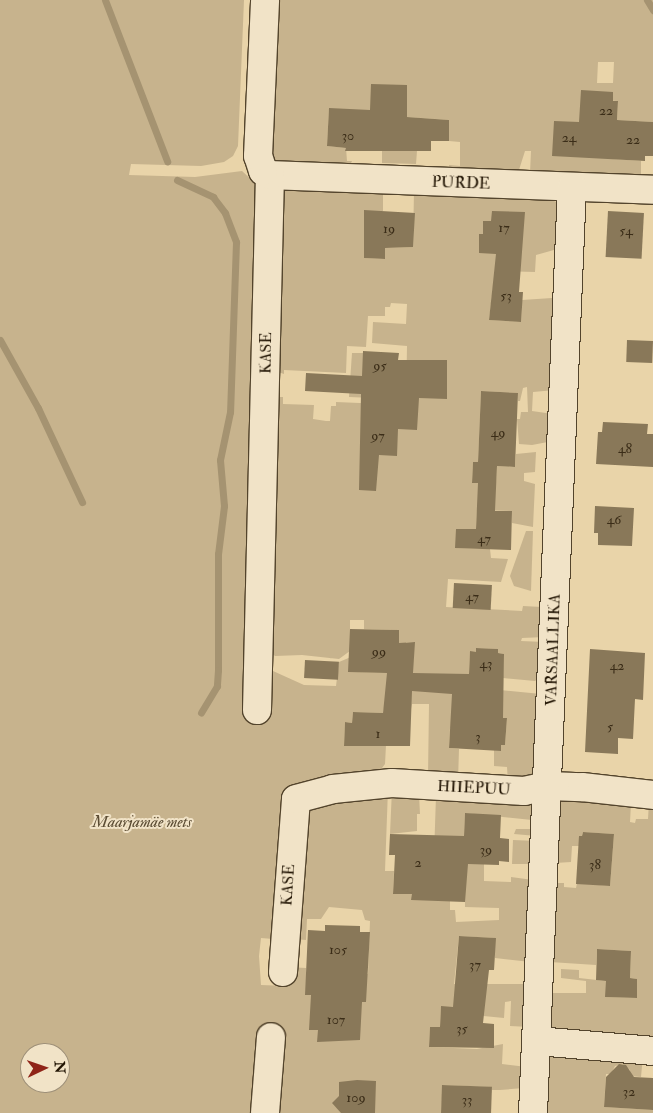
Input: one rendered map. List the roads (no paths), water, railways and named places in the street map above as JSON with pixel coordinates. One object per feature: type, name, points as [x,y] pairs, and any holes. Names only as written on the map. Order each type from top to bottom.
[{"type":"street","points":[[265,0],[258,156],[263,170],[270,175]]},
{"type":"street","name":"PURDE","points":[[270,175],[653,190]]},
{"type":"street","name":"KASE","points":[[257,710],[270,175]]},
{"type":"street","name":"VARSAALLIKA","points":[[534,1113],[572,187]]},
{"type":"street","name":"HIIEPUU","points":[[296,799],[333,789],[375,784],[524,791],[548,786],[653,795]]},
{"type":"street","name":"KASE","points":[[282,972],[296,799]]},
{"type":"street","points":[[266,1113],[270,1036]]},
{"type":"street","points":[[537,1041],[653,1051]]},
{"type":"waterway","points":[[105,0],[167,161]]},
{"type":"waterway","points":[[647,0],[653,10]]},
{"type":"waterway","points":[[177,180],[213,197],[225,213],[236,242],[230,412],[220,460],[224,506],[218,554],[217,686],[201,713]]},
{"type":"waterway","points":[[0,340],[38,408],[82,502]]},
{"type":"park label","name":"Maarjamäe mets","points":[[142,822]]}]
